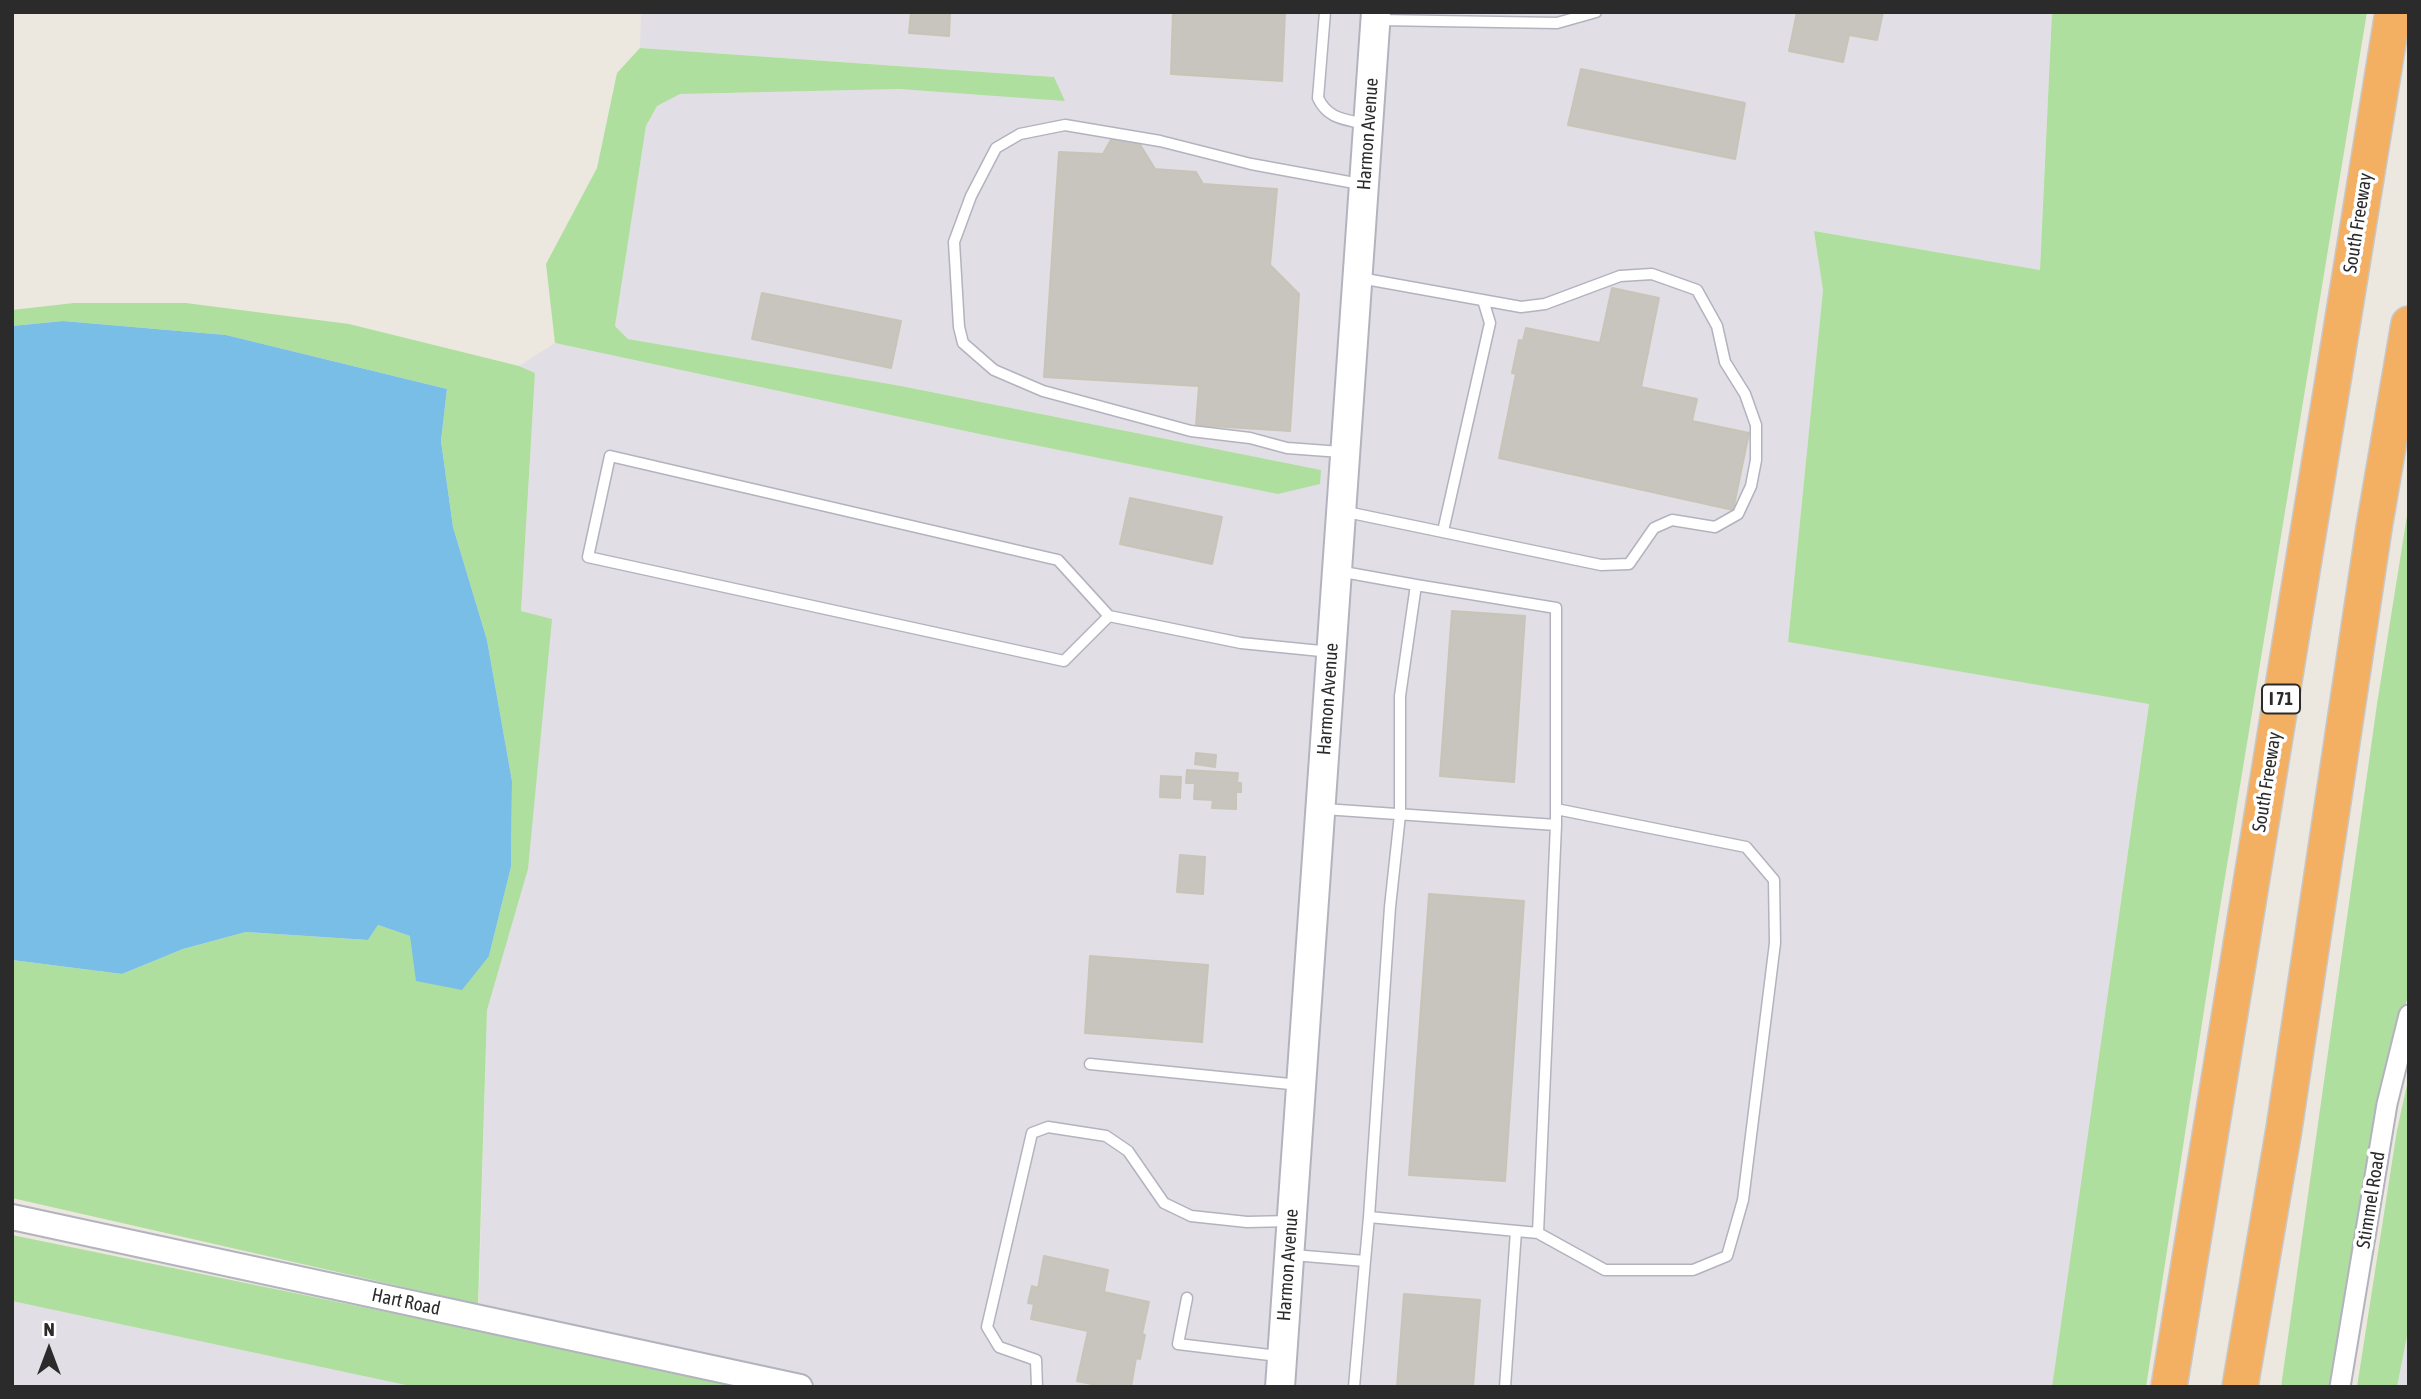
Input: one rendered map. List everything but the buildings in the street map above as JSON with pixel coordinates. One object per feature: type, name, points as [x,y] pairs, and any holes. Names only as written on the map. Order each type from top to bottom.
[{"type":"highway","name":"South Freeway","points":[[2169,1387],[2393,12]]},
{"type":"highway","points":[[2240,1387],[2284,1129],[2374,528],[2409,324]]},
{"type":"main road","name":"Harmon Avenue","points":[[1280,1387],[1375,16]]},
{"type":"street","name":"Stimmel Road","points":[[2340,1387],[2387,1104],[2409,1015]]},
{"type":"street","name":"Hart Road","points":[[12,1217],[800,1387]]},
{"type":"lane","points":[[1325,12],[1318,98],[1323,109],[1334,116],[1368,124]]},
{"type":"lane","points":[[1375,16],[1557,23],[1596,12]]},
{"type":"lane","points":[[1345,452],[1287,448],[1250,438],[1191,431],[1043,391],[994,370],[963,343],[954,242],[971,196],[996,148],[1020,134],[1065,125],[1160,141],[1251,164],[1364,184]]},
{"type":"lane","points":[[1341,511],[1601,565],[1629,564],[1654,528],[1672,520],[1715,527],[1738,514],[1754,473],[1756,425],[1745,394],[1725,362],[1717,326],[1697,290],[1652,274],[1630,275],[1583,288],[1545,304],[1521,307],[1358,278]]},
{"type":"lane","points":[[1443,531],[1490,323],[1483,300]]},
{"type":"lane","points":[[1109,616],[1064,661],[588,557],[610,456],[1058,560],[1109,616],[1241,643],[1331,652]]},
{"type":"lane","points":[[1337,571],[1556,608],[1556,825],[1538,1233]]},
{"type":"lane","points":[[1354,1387],[1369,1217],[1390,906],[1400,815],[1400,696],[1416,585]]},
{"type":"lane","points":[[1320,809],[1556,825]]},
{"type":"lane","points":[[1369,1217],[1538,1233],[1605,1270],[1693,1270],[1727,1256],[1743,1200],[1775,943],[1774,880],[1746,847],[1556,809]]},
{"type":"lane","points":[[1090,1064],[1300,1085]]},
{"type":"lane","points":[[1037,1387],[1036,1360],[999,1347],[987,1327],[1032,1133],[1048,1127],[1106,1136],[1128,1151],[1164,1203],[1191,1216],[1247,1222],[1291,1221]]},
{"type":"lane","points":[[1505,1387],[1516,1231]]},
{"type":"lane","points":[[1289,1255],[1365,1261]]},
{"type":"lane","points":[[1187,1298],[1178,1344],[1282,1357]]},
{"type":"shaded area","points":[[641,12],[2052,12],[2040,270],[1815,231],[1823,290],[1788,642],[2149,703],[2052,1387],[752,1387],[478,1329],[487,1009],[528,869],[551,619],[521,611],[535,373],[519,366],[555,343],[984,435],[1278,494],[1320,483],[1320,470],[901,386],[628,339],[615,326],[646,126],[657,106],[680,94],[899,89],[1065,100],[1053,77],[640,48]]},
{"type":"shaded area","points":[[12,1301],[415,1387],[12,1387]]},
{"type":"shaded area","points":[[2409,1326],[2409,1387],[2397,1387]]},
{"type":"green space","points":[[2052,12],[2367,12],[2217,926],[2146,1387],[2052,1387],[2149,704],[1788,642],[1823,290],[1814,231],[2040,270]]},
{"type":"green space","points":[[640,48],[1054,77],[1065,101],[899,89],[680,94],[657,106],[646,126],[615,326],[628,339],[901,386],[1321,470],[1320,484],[1278,494],[984,435],[555,343],[546,264],[597,168],[617,73]]},
{"type":"green space","points":[[74,303],[186,303],[349,324],[519,366],[535,373],[521,611],[552,619],[528,869],[487,1010],[478,1304],[12,1198],[12,960],[122,974],[183,949],[246,932],[368,940],[378,925],[489,956],[511,867],[512,781],[487,640],[453,527],[441,441],[447,389],[226,335],[63,321],[12,326],[12,310]]},
{"type":"green space","points":[[2409,503],[2409,991],[2395,1048],[2337,1387],[2281,1387],[2377,704]]},
{"type":"green space","points":[[2409,1076],[2409,1326],[2397,1387],[2357,1387],[2397,1130]]},
{"type":"green space","points":[[12,1235],[752,1387],[415,1387],[12,1301]]},
{"type":"water","points":[[63,321],[226,335],[447,389],[441,441],[453,527],[487,640],[512,781],[511,867],[489,956],[462,990],[416,981],[410,936],[378,925],[368,940],[246,932],[183,949],[122,974],[12,960],[12,326]]}]
